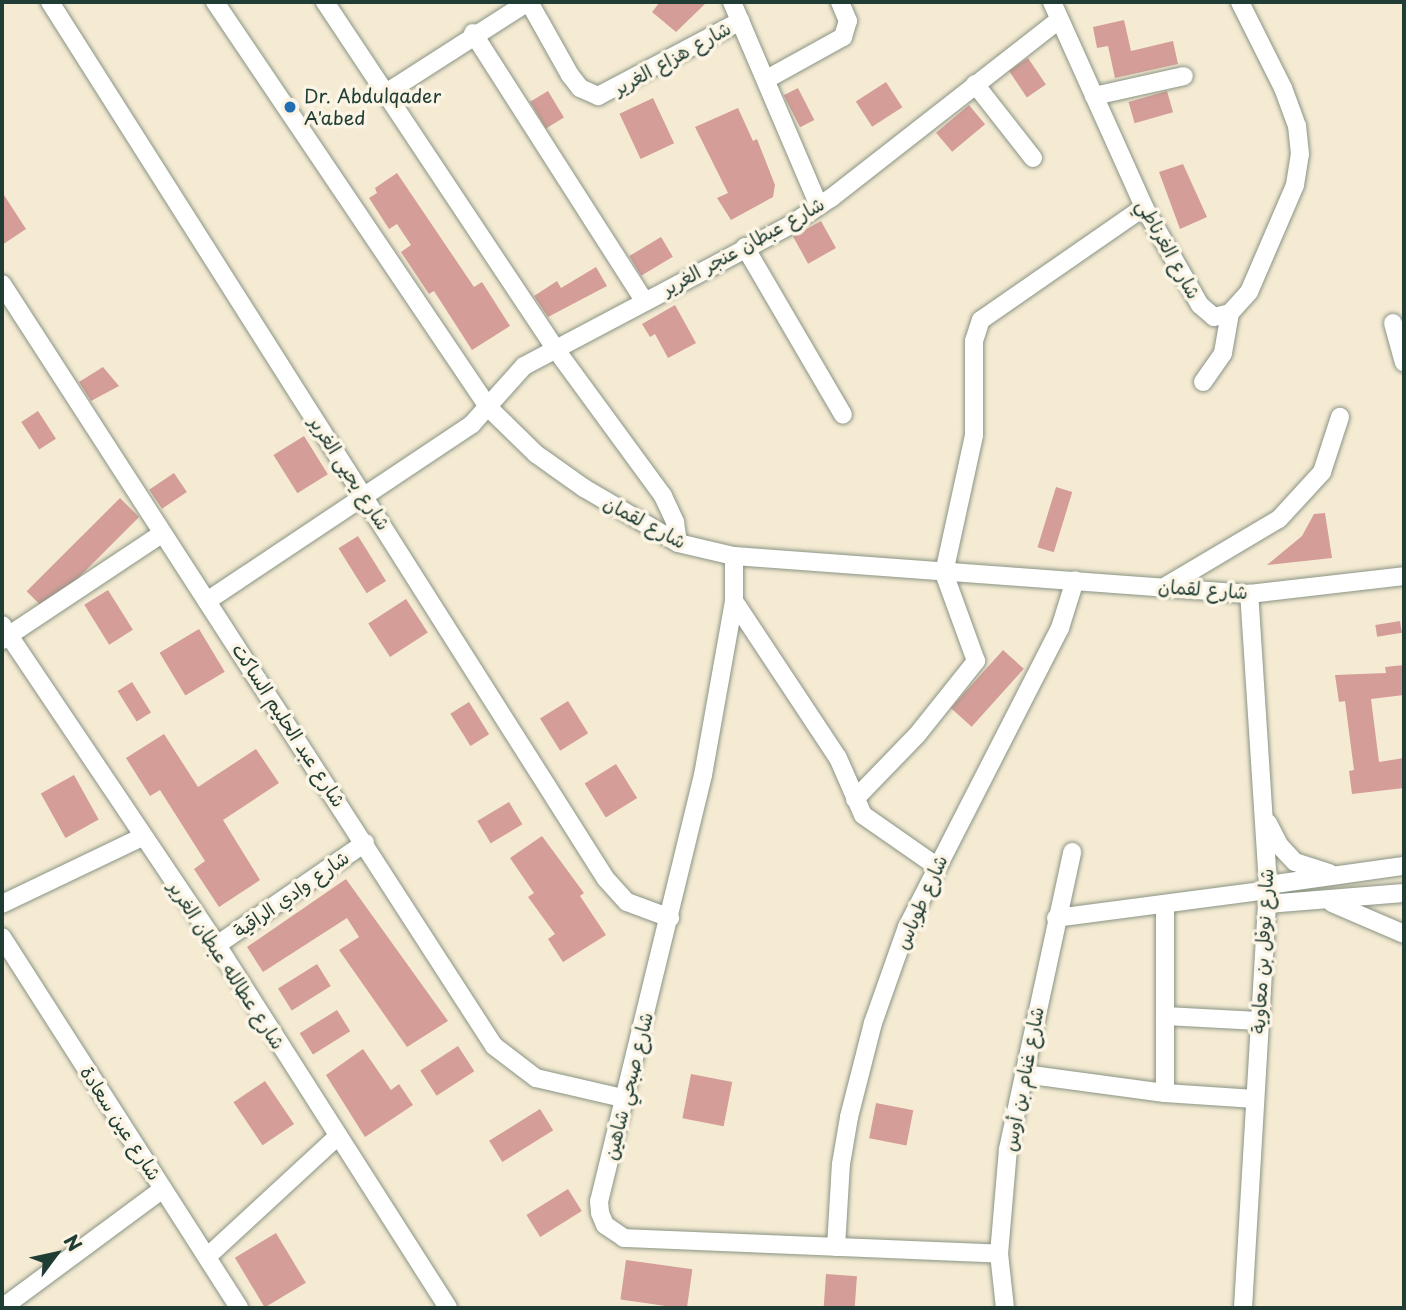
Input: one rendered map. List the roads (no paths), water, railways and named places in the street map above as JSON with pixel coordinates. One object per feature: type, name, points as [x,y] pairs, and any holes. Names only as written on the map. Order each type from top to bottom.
[{"type":"street","name":"شارع يحيى الغرير","points":[[50,2],[606,879],[627,902],[670,918]]},
{"type":"street","name":"شارع لقمان","points":[[215,2],[489,408],[536,454],[584,488],[678,543],[734,556],[1249,594],[1404,576]]},
{"type":"street","points":[[325,2],[554,347],[663,496],[675,522],[678,543]]},
{"type":"street","points":[[386,93],[473,33],[529,2]]},
{"type":"street","name":"شارع هزاع الغرير","points":[[529,2],[570,75],[588,94],[598,96],[740,21]]},
{"type":"street","points":[[732,2],[819,206]]},
{"type":"street","points":[[767,79],[843,37],[848,21],[840,2]]},
{"type":"street","name":"شارع الغرناطي","points":[[1052,2],[1144,207],[1206,313],[1214,317],[1230,313]]},
{"type":"street","points":[[1203,382],[1223,353],[1230,313],[1244,300],[1275,240],[1295,185],[1300,155],[1297,126],[1283,88],[1240,2]]},
{"type":"street","name":"شارع عبطان عنجر الغرير","points":[[207,601],[455,436],[489,408],[506,382],[554,347],[819,206],[1059,20]]},
{"type":"street","points":[[473,33],[644,300]]},
{"type":"street","points":[[1094,96],[1184,76]]},
{"type":"street","points":[[975,85],[1033,158]]},
{"type":"street","points":[[855,799],[974,668],[974,647],[944,573],[974,435],[974,341],[981,320],[1144,207]]},
{"type":"street","points":[[746,247],[843,415]]},
{"type":"street","name":"شارع عبد الحليم الساكت","points":[[2,284],[160,535],[207,601],[365,843],[472,1016],[513,1065],[536,1078],[626,1099]]},
{"type":"street","points":[[1393,323],[1404,363]]},
{"type":"street","points":[[1166,586],[1279,519],[1322,472],[1340,417]]},
{"type":"street","points":[[4,634],[160,535]]},
{"type":"street","name":"شارع صبحي شاهين","points":[[734,556],[734,601],[703,775],[599,1201],[605,1225],[625,1238],[999,1254]]},
{"type":"street","name":"شارع طوباس","points":[[836,1247],[841,1164],[873,1023],[906,927],[1060,628],[1075,580]]},
{"type":"street","name":"شارع نوفل بن معاوية","points":[[1243,1308],[1268,893],[1249,594]]},
{"type":"street","points":[[734,601],[838,758],[863,815],[936,866]]},
{"type":"street","name":"شارع عطالله عبطان الغرير","points":[[4,634],[217,945],[336,1138],[448,1308]]},
{"type":"street","points":[[1264,812],[1279,845],[1295,862],[1339,875]]},
{"type":"street","points":[[2,904],[142,837]]},
{"type":"street","name":"شارع وادي الراقية","points":[[217,945],[365,843]]},
{"type":"street","name":"شارع غنام بن أوس","points":[[1005,1308],[999,1254],[1008,1149],[1072,852]]},
{"type":"street","points":[[1056,918],[1268,893],[1339,875],[1404,866]]},
{"type":"street","points":[[1268,893],[1328,901],[1404,893]]},
{"type":"street","points":[[1328,901],[1404,934]]},
{"type":"street","points":[[1165,905],[1165,1093]]},
{"type":"street","name":"شارع عين سعادة","points":[[2,937],[239,1308]]},
{"type":"street","points":[[1165,1016],[1259,1021]]},
{"type":"street","points":[[1024,1074],[1165,1093],[1255,1099]]},
{"type":"street","points":[[208,1256],[336,1138]]},
{"type":"street","points":[[5,1298],[163,1189]]},
{"type":"place","name":"Dr. Abdulqader A'abed","points":[[290,107]]}]
